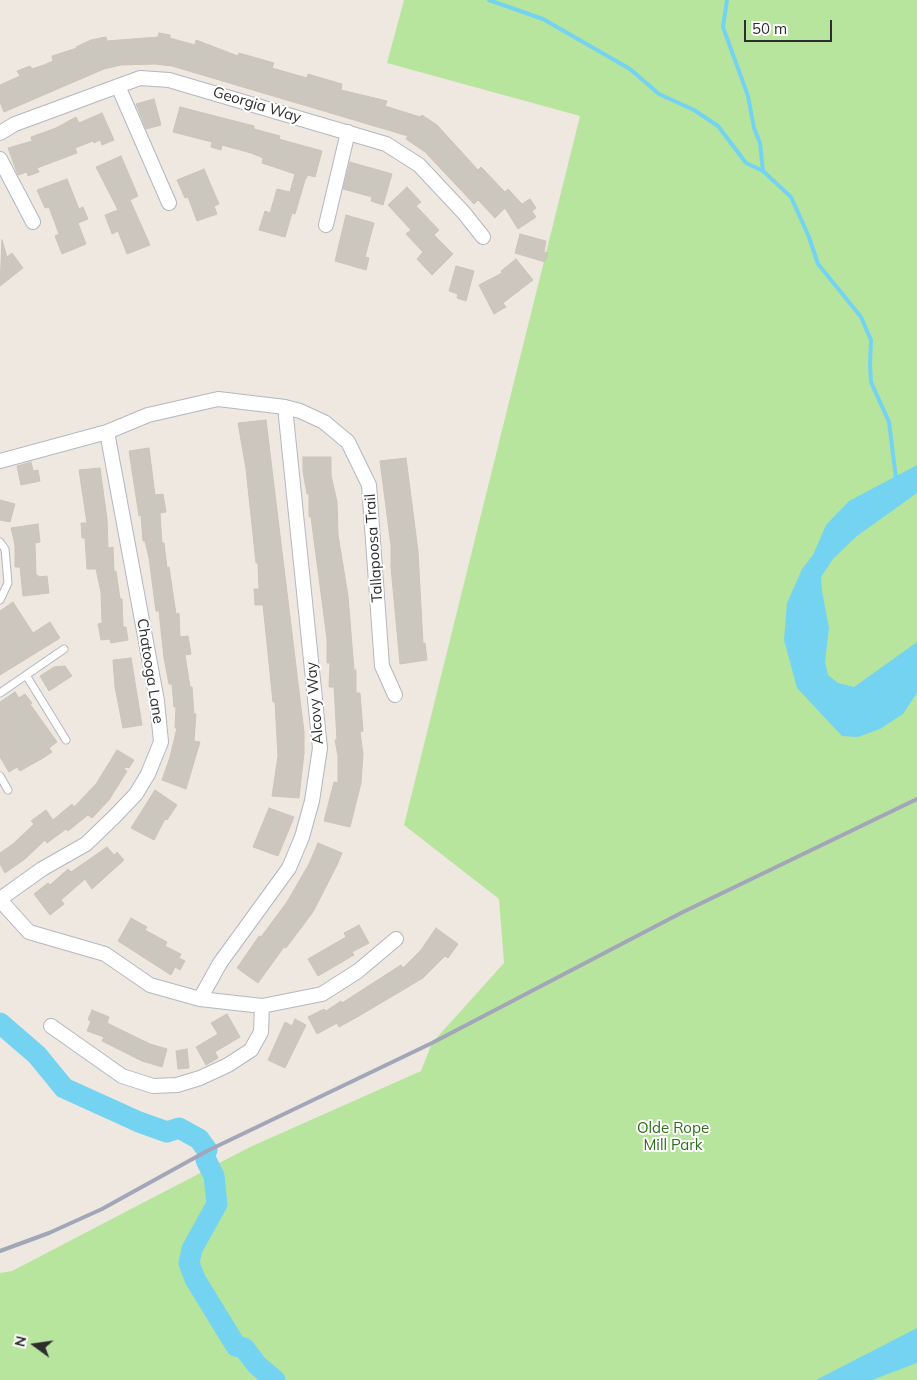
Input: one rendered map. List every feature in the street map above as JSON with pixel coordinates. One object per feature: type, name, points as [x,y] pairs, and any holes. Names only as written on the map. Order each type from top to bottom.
[{"type":"street","name":"Georgia Way","points":[[0,133],[16,124],[140,78],[169,80],[386,144],[419,165],[464,213],[483,237]]},
{"type":"street","points":[[118,86],[170,204]]},
{"type":"street","points":[[326,225],[348,132]]},
{"type":"street","points":[[0,159],[33,222]]},
{"type":"street","name":"Tallapoosa Trail","points":[[0,461],[107,432],[148,415],[218,399],[285,407],[300,411],[324,422],[348,442],[369,485],[382,666],[395,694]]},
{"type":"street","name":"Alcovy Way","points":[[200,999],[220,963],[289,868],[302,837],[312,801],[320,748],[285,407]]},
{"type":"street","name":"Chatooga Lane","points":[[0,899],[42,869],[86,844],[114,817],[136,794],[148,774],[161,742],[157,701],[107,432]]},
{"type":"street","points":[[0,899],[28,932],[104,954],[150,985],[200,999],[262,1006],[322,994],[358,971],[396,939]]},
{"type":"street","points":[[51,1026],[122,1076],[153,1086],[177,1085],[228,1065],[251,1050],[261,1032],[262,1006]]},
{"type":"lane","points":[[0,542],[5,549],[8,584],[0,600]]},
{"type":"lane","points":[[0,693],[64,649]]},
{"type":"lane","points":[[26,676],[66,740]]},
{"type":"lane","points":[[0,776],[8,790]]},
{"type":"green space","name":"Olde Rope Mill Park","points":[[404,0],[917,0],[917,1380],[0,1380],[0,1273],[12,1271],[250,1147],[421,1071],[432,1043],[504,963],[499,899],[404,825],[580,116],[387,63]]},
{"type":"water","points":[[917,465],[917,493],[857,536],[833,559],[821,577],[829,628],[825,662],[828,675],[838,683],[854,687],[917,642],[917,693],[903,714],[880,729],[858,737],[842,736],[797,688],[784,640],[787,603],[802,569],[813,555],[826,525],[849,501]]},
{"type":"water","points":[[917,1328],[917,1363],[872,1380],[816,1380]]},
{"type":"building","points":[[159,33],[170,35],[170,38],[195,45],[196,40],[238,56],[239,53],[274,63],[272,68],[307,78],[308,74],[342,84],[341,90],[387,101],[385,106],[420,117],[422,115],[437,125],[478,170],[481,167],[505,192],[508,189],[522,204],[530,199],[536,208],[532,211],[536,217],[518,229],[505,208],[495,218],[478,200],[474,204],[425,152],[406,139],[408,136],[172,66],[155,64],[121,65],[104,69],[4,112],[0,102],[0,85],[20,76],[17,71],[30,66],[32,69],[44,65],[53,61],[52,56],[77,48],[91,40],[106,37],[107,41],[158,37]]},
{"type":"building","points":[[154,99],[161,125],[146,129],[136,104]]},
{"type":"building","points":[[180,107],[254,126],[254,129],[280,136],[279,139],[322,151],[315,177],[308,175],[305,180],[295,214],[292,213],[285,237],[259,230],[265,211],[270,213],[277,189],[290,192],[295,174],[262,163],[263,158],[251,153],[222,145],[221,150],[211,147],[212,142],[173,132]]},
{"type":"building","points":[[102,113],[114,140],[102,145],[100,140],[94,143],[93,141],[75,148],[77,153],[37,168],[39,172],[28,176],[27,172],[18,175],[8,148],[32,141],[31,137],[56,128],[76,117],[79,123]]},
{"type":"building","points":[[121,156],[138,196],[130,200],[150,245],[127,254],[118,231],[112,234],[105,215],[118,210],[96,167]]},
{"type":"building","points":[[350,162],[392,174],[383,205],[371,201],[372,197],[343,189]]},
{"type":"building","points":[[204,169],[219,204],[214,206],[217,214],[197,221],[188,197],[185,198],[177,180]]},
{"type":"building","points":[[67,179],[79,209],[83,207],[88,219],[78,223],[86,244],[62,254],[55,236],[59,234],[49,207],[45,208],[37,190]]},
{"type":"building","points":[[407,187],[421,202],[416,206],[439,230],[434,235],[453,254],[432,275],[417,259],[423,252],[406,234],[411,230],[388,205]]},
{"type":"building","points":[[346,215],[374,223],[365,257],[369,258],[366,270],[335,261]]},
{"type":"building","points":[[520,234],[546,241],[544,252],[548,253],[545,262],[515,253]]},
{"type":"building","points":[[2,240],[7,257],[12,253],[23,268],[0,286]]},
{"type":"building","points":[[516,259],[533,280],[503,303],[506,307],[494,314],[479,285],[502,273],[501,271]]},
{"type":"building","points":[[456,266],[474,271],[466,301],[457,298],[458,294],[449,291]]},
{"type":"building","points":[[266,420],[304,732],[304,753],[299,798],[272,796],[278,756],[275,702],[273,702],[263,605],[255,605],[254,589],[259,589],[258,563],[256,563],[246,469],[238,423]]},
{"type":"building","points":[[149,448],[155,495],[163,494],[166,512],[160,513],[162,543],[164,543],[167,568],[169,567],[176,614],[179,613],[180,637],[188,636],[191,654],[185,655],[190,687],[192,687],[194,714],[196,714],[194,741],[200,742],[186,789],[162,780],[177,728],[175,728],[176,707],[174,707],[172,684],[169,684],[164,658],[159,611],[156,611],[149,558],[145,541],[143,541],[141,515],[139,516],[129,451]]},
{"type":"building","points":[[303,457],[331,457],[331,475],[337,502],[338,535],[348,596],[354,670],[356,670],[356,693],[360,693],[363,731],[360,732],[363,754],[361,783],[350,827],[324,821],[334,782],[338,783],[338,756],[335,740],[337,740],[334,687],[329,687],[330,663],[327,663],[327,639],[311,517],[309,517],[309,494],[307,494],[303,472]]},
{"type":"building","points":[[406,458],[418,551],[423,644],[425,643],[427,660],[400,664],[391,567],[391,546],[380,461]]},
{"type":"building","points":[[31,462],[33,471],[38,470],[40,481],[21,485],[17,466]]},
{"type":"building","points":[[100,468],[107,519],[108,548],[113,547],[114,572],[116,571],[120,599],[122,599],[123,627],[126,627],[128,640],[111,643],[110,639],[101,640],[98,624],[102,623],[101,592],[96,569],[87,569],[85,538],[82,538],[81,523],[87,523],[79,470]]},
{"type":"building","points":[[0,500],[15,504],[10,522],[0,520]]},
{"type":"building","points":[[38,524],[40,542],[35,543],[36,575],[38,577],[47,576],[49,593],[23,596],[20,567],[15,567],[15,545],[11,528]]},
{"type":"building","points":[[13,602],[33,633],[50,622],[60,638],[0,675],[0,611]]},
{"type":"building","points":[[131,658],[142,725],[123,728],[115,687],[113,660]]},
{"type":"building","points":[[65,666],[72,676],[49,691],[40,676],[54,667]]},
{"type":"building","points":[[15,692],[19,698],[25,694],[57,742],[49,748],[52,752],[43,758],[20,771],[17,767],[9,772],[0,757],[0,702]]},
{"type":"building","points":[[117,750],[134,760],[129,768],[125,767],[124,769],[127,771],[109,800],[92,818],[88,815],[68,831],[66,829],[47,843],[45,840],[25,859],[5,873],[0,864],[0,853],[13,844],[34,824],[31,821],[46,810],[53,820],[72,804],[74,807],[96,784]]},
{"type":"building","points":[[155,790],[177,805],[167,820],[165,819],[154,840],[131,828]]},
{"type":"building","points":[[269,808],[294,817],[278,856],[253,847]]},
{"type":"building","points":[[318,843],[342,853],[337,865],[313,912],[258,983],[237,968],[259,936],[261,937],[287,902],[309,864]]},
{"type":"building","points":[[107,847],[114,855],[117,852],[124,860],[92,889],[85,879],[61,900],[64,904],[50,915],[34,894],[48,883],[50,885],[68,869],[71,872]]},
{"type":"building","points":[[131,918],[147,927],[145,930],[167,942],[165,946],[181,954],[179,958],[185,961],[180,970],[175,967],[171,975],[118,941]]},
{"type":"building","points":[[359,925],[369,943],[352,952],[354,955],[318,976],[308,959],[346,937],[344,933]]},
{"type":"building","points":[[436,928],[458,944],[448,958],[445,956],[423,978],[359,1016],[339,1027],[337,1023],[317,1034],[308,1017],[324,1009],[326,1011],[341,1001],[342,1003],[401,965],[403,968],[421,950]]},
{"type":"building","points":[[92,1010],[109,1017],[107,1023],[150,1044],[167,1049],[162,1067],[142,1061],[102,1041],[104,1037],[87,1031],[91,1021],[88,1020]]},
{"type":"building","points":[[227,1014],[240,1037],[215,1052],[218,1058],[206,1065],[196,1047],[218,1034],[211,1023]]},
{"type":"building","points":[[295,1019],[306,1025],[285,1068],[268,1060],[285,1022],[292,1026]]},
{"type":"building","points":[[187,1049],[189,1068],[178,1069],[176,1051]]},
{"type":"waterway","points":[[489,0],[543,19],[630,69],[659,94],[694,110],[718,126],[746,163],[763,171],[791,197],[809,237],[818,264],[861,317],[871,340],[871,382],[889,422],[896,478]]},
{"type":"waterway","points":[[727,0],[723,27],[748,96],[754,128],[760,143],[763,171]]},
{"type":"waterway","points":[[0,1023],[37,1055],[64,1088],[139,1122],[167,1132],[179,1128],[199,1139],[207,1150]]},
{"type":"waterway","points":[[206,1160],[214,1176],[217,1204],[192,1249],[189,1263],[195,1279],[236,1346],[244,1348],[257,1365],[275,1380]]},
{"type":"railway","points":[[0,1251],[49,1233],[102,1209],[207,1151],[432,1043],[681,913],[917,799]]}]
